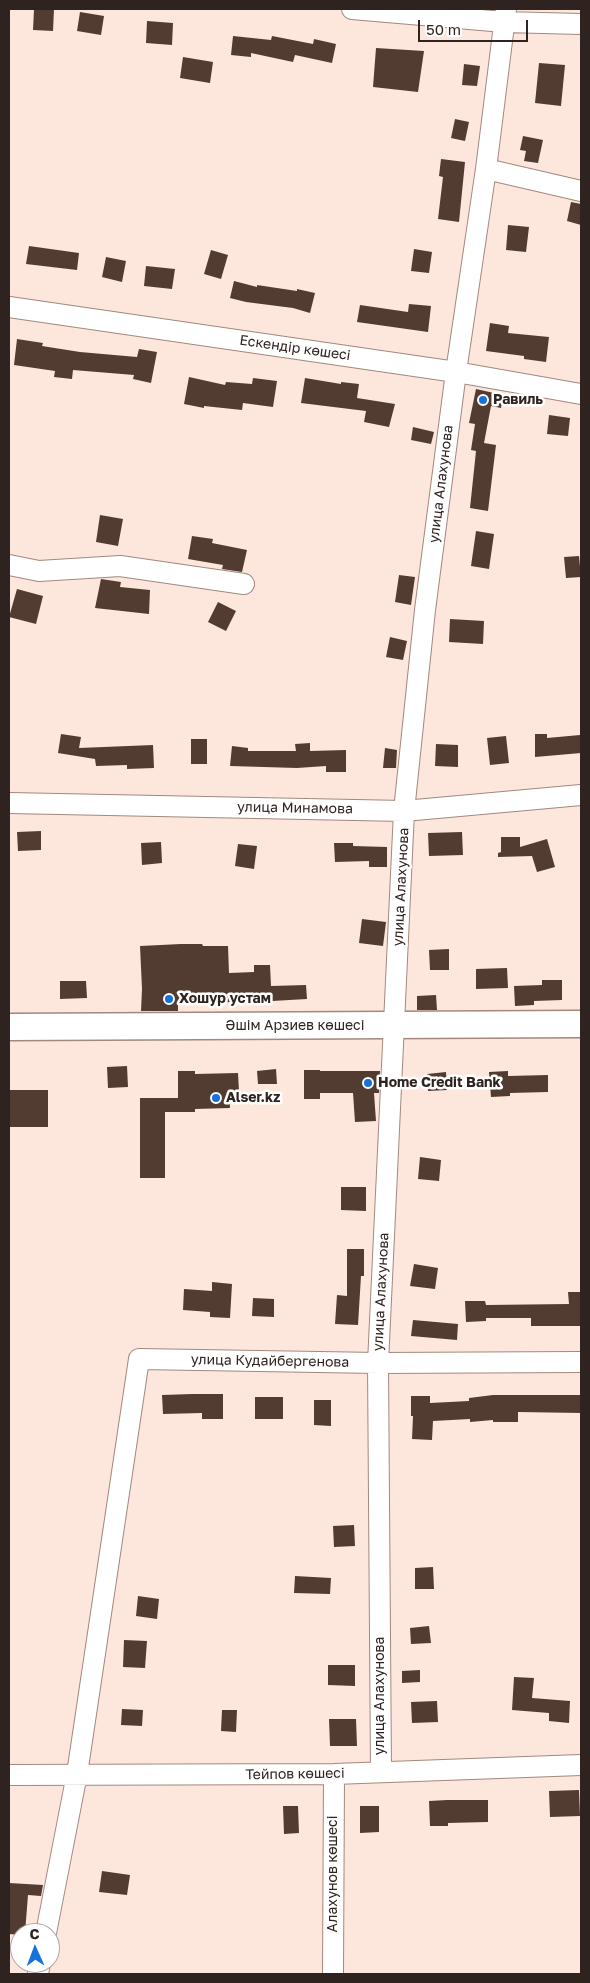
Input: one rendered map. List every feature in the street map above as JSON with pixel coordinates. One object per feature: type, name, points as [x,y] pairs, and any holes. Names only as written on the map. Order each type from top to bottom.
[{"type":"main road","name":"Әшім Арзиев көшесі","points":[[9,1027],[581,1024]]},
{"type":"street","points":[[352,9],[505,16],[581,24]]},
{"type":"street","name":"улица Алахунова","points":[[381,1771],[378,1363],[404,810],[425,610],[456,372],[486,169],[505,16]]},
{"type":"street","points":[[486,169],[581,191]]},
{"type":"street","name":"Ескендір көшесі","points":[[9,307],[456,372],[581,394]]},
{"type":"street","points":[[9,565],[39,571],[120,566],[244,584]]},
{"type":"street","name":"улица Минамова","points":[[9,803],[404,810],[581,795]]},
{"type":"street","name":"улица Кудайбергенова","points":[[77,1774],[139,1359],[378,1363],[581,1362]]},
{"type":"street","name":"Тейпов көшесі","points":[[9,1775],[334,1774],[581,1765]]},
{"type":"street","points":[[48,1923],[77,1774]]},
{"type":"street","name":"Алахунов көшесі","points":[[333,1974],[334,1774]]},
{"type":"building","points":[[34,9],[54,9],[53,31],[33,30]]},
{"type":"building","points":[[80,12],[104,16],[101,35],[77,31]]},
{"type":"building","points":[[147,21],[173,23],[172,45],[146,43]]},
{"type":"building","points":[[233,36],[271,40],[272,36],[313,44],[314,39],[336,44],[332,63],[295,55],[293,62],[251,53],[251,57],[231,55]]},
{"type":"building","points":[[376,48],[424,51],[418,92],[373,87]]},
{"type":"building","points":[[183,57],[213,62],[210,83],[180,78]]},
{"type":"building","points":[[539,63],[565,65],[561,106],[535,103]]},
{"type":"building","points":[[464,64],[480,66],[477,86],[462,85]]},
{"type":"building","points":[[455,119],[469,122],[465,141],[451,138]]},
{"type":"building","points":[[523,136],[543,140],[538,163],[524,161],[526,151],[520,150]]},
{"type":"building","points":[[441,159],[465,162],[459,222],[438,219],[443,177],[439,176]]},
{"type":"building","points":[[571,202],[581,204],[581,225],[567,221]]},
{"type":"building","points":[[508,225],[529,227],[526,252],[506,250]]},
{"type":"building","points":[[29,246],[79,253],[77,270],[26,264]]},
{"type":"building","points":[[414,249],[432,252],[429,273],[411,271]]},
{"type":"building","points":[[211,250],[228,255],[221,279],[204,274]]},
{"type":"building","points":[[106,257],[126,261],[122,282],[102,277]]},
{"type":"building","points":[[146,266],[175,269],[172,289],[144,286]]},
{"type":"building","points":[[234,281],[257,287],[257,285],[297,291],[297,289],[315,293],[310,313],[293,308],[230,298]]},
{"type":"building","points":[[409,304],[431,306],[428,332],[357,322],[360,305],[408,312]]},
{"type":"building","points":[[490,323],[509,326],[508,333],[549,337],[546,362],[524,359],[524,356],[486,351]]},
{"type":"building","points":[[17,339],[43,343],[42,346],[80,352],[137,357],[139,349],[157,352],[151,383],[133,379],[134,375],[73,370],[72,379],[54,377],[55,371],[14,365]]},
{"type":"building","points":[[189,377],[225,385],[226,382],[252,384],[253,378],[277,381],[273,407],[243,403],[242,410],[204,406],[204,408],[184,404]]},
{"type":"building","points":[[305,378],[341,384],[341,382],[359,384],[357,398],[395,404],[389,427],[364,422],[366,411],[301,403]]},
{"type":"building","points":[[476,389],[503,395],[501,408],[491,406],[484,443],[496,445],[488,511],[470,508],[476,451],[471,450],[475,424],[469,423]]},
{"type":"building","points":[[549,415],[570,418],[568,436],[547,434]]},
{"type":"building","points":[[413,427],[434,432],[431,444],[411,440]]},
{"type":"building","points":[[100,515],[123,519],[118,546],[96,542]]},
{"type":"building","points":[[476,531],[494,534],[489,569],[471,566]]},
{"type":"building","points":[[192,536],[213,539],[212,543],[247,550],[242,572],[222,569],[223,565],[188,559]]},
{"type":"building","points":[[579,556],[581,577],[566,578],[564,557]]},
{"type":"building","points":[[399,575],[415,577],[411,605],[395,602]]},
{"type":"building","points":[[101,579],[121,582],[120,587],[150,590],[149,614],[95,608]]},
{"type":"building","points":[[17,589],[43,596],[36,624],[9,617]]},
{"type":"building","points":[[218,602],[236,611],[226,631],[208,622]]},
{"type":"building","points":[[450,619],[484,621],[483,644],[449,642]]},
{"type":"building","points":[[390,637],[407,641],[403,660],[386,657]]},
{"type":"building","points":[[61,734],[81,737],[79,748],[153,745],[154,768],[127,769],[127,765],[96,766],[95,759],[58,753]]},
{"type":"building","points":[[535,734],[547,734],[547,738],[580,735],[581,753],[535,757]]},
{"type":"building","points":[[506,736],[509,763],[490,765],[487,738]]},
{"type":"building","points":[[191,739],[207,739],[207,764],[191,764]]},
{"type":"building","points":[[310,743],[310,751],[346,750],[346,772],[326,772],[326,766],[297,768],[230,766],[232,746],[248,748],[248,751],[296,751],[295,744]]},
{"type":"building","points":[[436,744],[458,745],[458,767],[435,766]]},
{"type":"building","points":[[385,748],[397,750],[396,768],[383,768]]},
{"type":"building","points":[[41,831],[41,850],[18,851],[17,832]]},
{"type":"building","points":[[462,832],[463,855],[429,856],[428,833]]},
{"type":"building","points":[[501,837],[520,837],[520,847],[547,839],[555,867],[537,872],[532,856],[498,857],[498,853],[501,852]]},
{"type":"building","points":[[161,842],[162,863],[142,865],[141,843]]},
{"type":"building","points":[[334,843],[353,843],[353,846],[387,847],[387,867],[369,867],[369,861],[335,862]]},
{"type":"building","points":[[238,844],[257,846],[254,869],[235,866]]},
{"type":"building","points":[[362,919],[386,922],[383,946],[359,943]]},
{"type":"building","points":[[181,944],[228,946],[229,973],[254,972],[254,965],[270,965],[271,986],[306,985],[307,999],[255,1002],[255,999],[232,999],[233,1002],[178,1004],[178,1011],[141,1011],[140,946]]},
{"type":"building","points":[[449,949],[449,970],[430,970],[429,950]]},
{"type":"building","points":[[507,968],[508,988],[476,989],[476,969]]},
{"type":"building","points":[[542,980],[562,980],[562,1000],[534,1001],[534,1005],[515,1006],[514,986],[542,985]]},
{"type":"building","points":[[60,981],[86,981],[87,998],[60,999]]},
{"type":"building","points":[[436,995],[437,1010],[417,1010],[417,996]]},
{"type":"building","points":[[127,1066],[128,1087],[108,1088],[107,1067]]},
{"type":"building","points":[[276,1069],[277,1084],[258,1084],[257,1071]]},
{"type":"building","points":[[304,1070],[380,1071],[379,1093],[374,1093],[376,1121],[355,1122],[353,1093],[320,1093],[320,1099],[304,1099]]},
{"type":"building","points":[[178,1071],[195,1071],[195,1074],[238,1073],[239,1091],[229,1091],[230,1108],[195,1109],[195,1112],[165,1112],[165,1178],[140,1178],[140,1098],[178,1098]]},
{"type":"building","points":[[508,1071],[508,1076],[548,1075],[548,1092],[510,1093],[510,1096],[491,1097],[489,1072]]},
{"type":"building","points":[[446,1072],[447,1090],[428,1091],[427,1074]]},
{"type":"building","points":[[9,1090],[48,1090],[48,1127],[9,1127]]},
{"type":"building","points":[[420,1157],[441,1160],[439,1181],[418,1179]]},
{"type":"building","points":[[341,1187],[366,1187],[366,1211],[341,1210]]},
{"type":"building","points":[[347,1249],[364,1249],[364,1276],[361,1276],[358,1325],[335,1324],[337,1295],[347,1296]]},
{"type":"building","points":[[414,1264],[438,1268],[435,1289],[410,1286]]},
{"type":"building","points":[[212,1282],[232,1284],[230,1318],[210,1317],[210,1312],[183,1310],[184,1289],[212,1291]]},
{"type":"building","points":[[568,1292],[581,1292],[581,1326],[531,1326],[531,1318],[486,1318],[486,1321],[466,1322],[465,1301],[485,1301],[486,1305],[569,1304]]},
{"type":"building","points":[[253,1298],[274,1299],[274,1317],[252,1316]]},
{"type":"building","points":[[413,1320],[458,1324],[457,1340],[411,1336]]},
{"type":"building","points":[[223,1394],[223,1419],[202,1419],[202,1413],[163,1414],[162,1395]]},
{"type":"building","points":[[493,1395],[581,1395],[581,1413],[518,1412],[518,1422],[493,1422],[493,1420],[470,1422],[470,1419],[433,1421],[432,1440],[412,1439],[413,1416],[411,1416],[411,1396],[430,1396],[430,1403],[469,1401],[469,1398]]},
{"type":"building","points":[[255,1397],[283,1397],[283,1419],[255,1419]]},
{"type":"building","points":[[314,1400],[331,1400],[331,1426],[314,1425]]},
{"type":"building","points":[[354,1525],[355,1546],[334,1547],[333,1526]]},
{"type":"building","points":[[433,1567],[434,1589],[415,1589],[415,1568]]},
{"type":"building","points":[[295,1576],[331,1578],[330,1594],[294,1593]]},
{"type":"building","points":[[138,1596],[159,1599],[157,1619],[136,1616]]},
{"type":"building","points":[[429,1626],[431,1643],[411,1644],[410,1628]]},
{"type":"building","points":[[124,1640],[147,1641],[145,1668],[123,1667]]},
{"type":"building","points":[[328,1665],[355,1665],[355,1686],[328,1685]]},
{"type":"building","points":[[420,1670],[420,1682],[402,1683],[402,1671]]},
{"type":"building","points":[[514,1677],[534,1678],[532,1698],[570,1701],[569,1723],[549,1721],[549,1713],[512,1710]]},
{"type":"building","points":[[437,1701],[438,1722],[412,1723],[411,1702]]},
{"type":"building","points":[[122,1709],[143,1710],[142,1726],[121,1725]]},
{"type":"building","points":[[222,1710],[237,1710],[236,1732],[221,1731]]},
{"type":"building","points":[[329,1719],[356,1719],[357,1746],[330,1746]]},
{"type":"building","points":[[579,1790],[580,1816],[550,1817],[549,1791]]},
{"type":"building","points":[[488,1800],[488,1822],[448,1823],[448,1826],[430,1826],[429,1801]]},
{"type":"building","points":[[283,1806],[298,1806],[299,1833],[284,1834]]},
{"type":"building","points":[[360,1806],[379,1806],[379,1832],[360,1833]]},
{"type":"building","points":[[102,1871],[130,1875],[127,1895],[99,1892]]},
{"type":"building","points":[[9,1883],[43,1885],[41,1896],[28,1895],[26,1923],[10,1923],[9,1934]]},
{"type":"place","name":"Равиль","points":[[483,400]]},
{"type":"place","name":"Хошур устам","points":[[169,999]]},
{"type":"place","name":"Home Credit Bank","points":[[368,1083]]},
{"type":"place","name":"Alser.kz","points":[[216,1098]]}]
